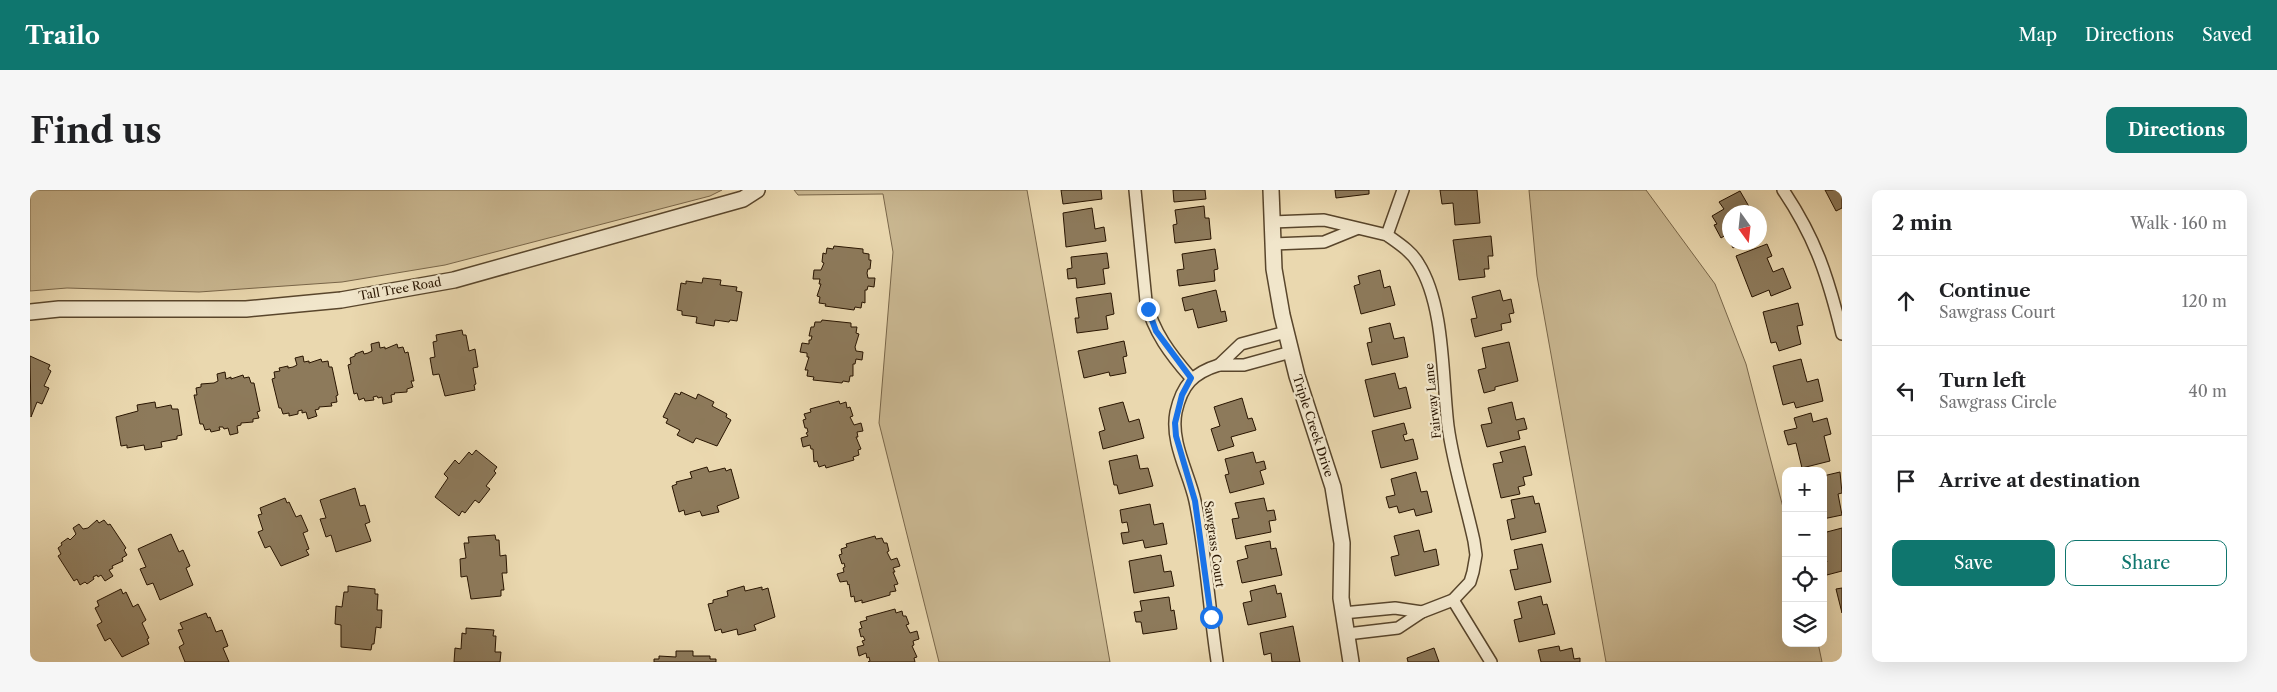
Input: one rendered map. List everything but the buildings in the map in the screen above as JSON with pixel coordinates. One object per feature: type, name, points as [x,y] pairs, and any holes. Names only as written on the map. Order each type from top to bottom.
[{"type":"street","name":"Tall Tree Road","points":[[30,312],[59,308],[246,310],[341,300],[454,280],[743,199],[756,190]]},
{"type":"street","points":[[1135,190],[1146,301],[1150,317],[1156,331],[1191,378],[1204,370],[1219,365],[1244,365],[1291,352]]},
{"type":"street","name":"Triple Creek Drive","points":[[1271,190],[1274,269],[1286,332],[1333,488],[1342,543],[1341,598],[1351,662]]},
{"type":"street","points":[[1387,235],[1403,190]]},
{"type":"street","points":[[1782,190],[1803,221],[1818,252],[1830,286],[1842,334]]},
{"type":"street","name":"Fairway Lane","points":[[1272,222],[1324,220],[1387,235],[1403,247],[1418,263],[1430,295],[1441,344],[1448,426],[1468,510],[1476,555],[1470,582],[1454,600],[1422,612],[1398,628],[1347,634]]},
{"type":"street","points":[[1273,244],[1324,242],[1356,229]]},
{"type":"street","points":[[1219,365],[1241,344],[1286,332]]},
{"type":"street","name":"Sawgrass Court","points":[[1191,378],[1182,395],[1175,423],[1176,436],[1195,501],[1216,661]]},
{"type":"street","points":[[1454,600],[1491,662]]},
{"type":"street","name":"Fairway Lane","points":[[1343,613],[1395,608],[1422,612]]},
{"type":"shaded area","points":[[30,190],[722,190],[710,196],[445,265],[342,282],[199,292],[67,288],[30,291]]},
{"type":"shaded area","points":[[794,190],[1027,190],[1110,662],[939,662],[879,423],[893,252],[883,194],[798,195]]},
{"type":"shaded area","points":[[1529,190],[1646,190],[1715,284],[1746,364],[1782,504],[1782,647],[1819,647],[1822,662],[1606,662],[1537,276]]},
{"type":"route","points":[[1148,309],[1156,331],[1191,378],[1176,412],[1176,436],[1195,501],[1211,617]]}]
